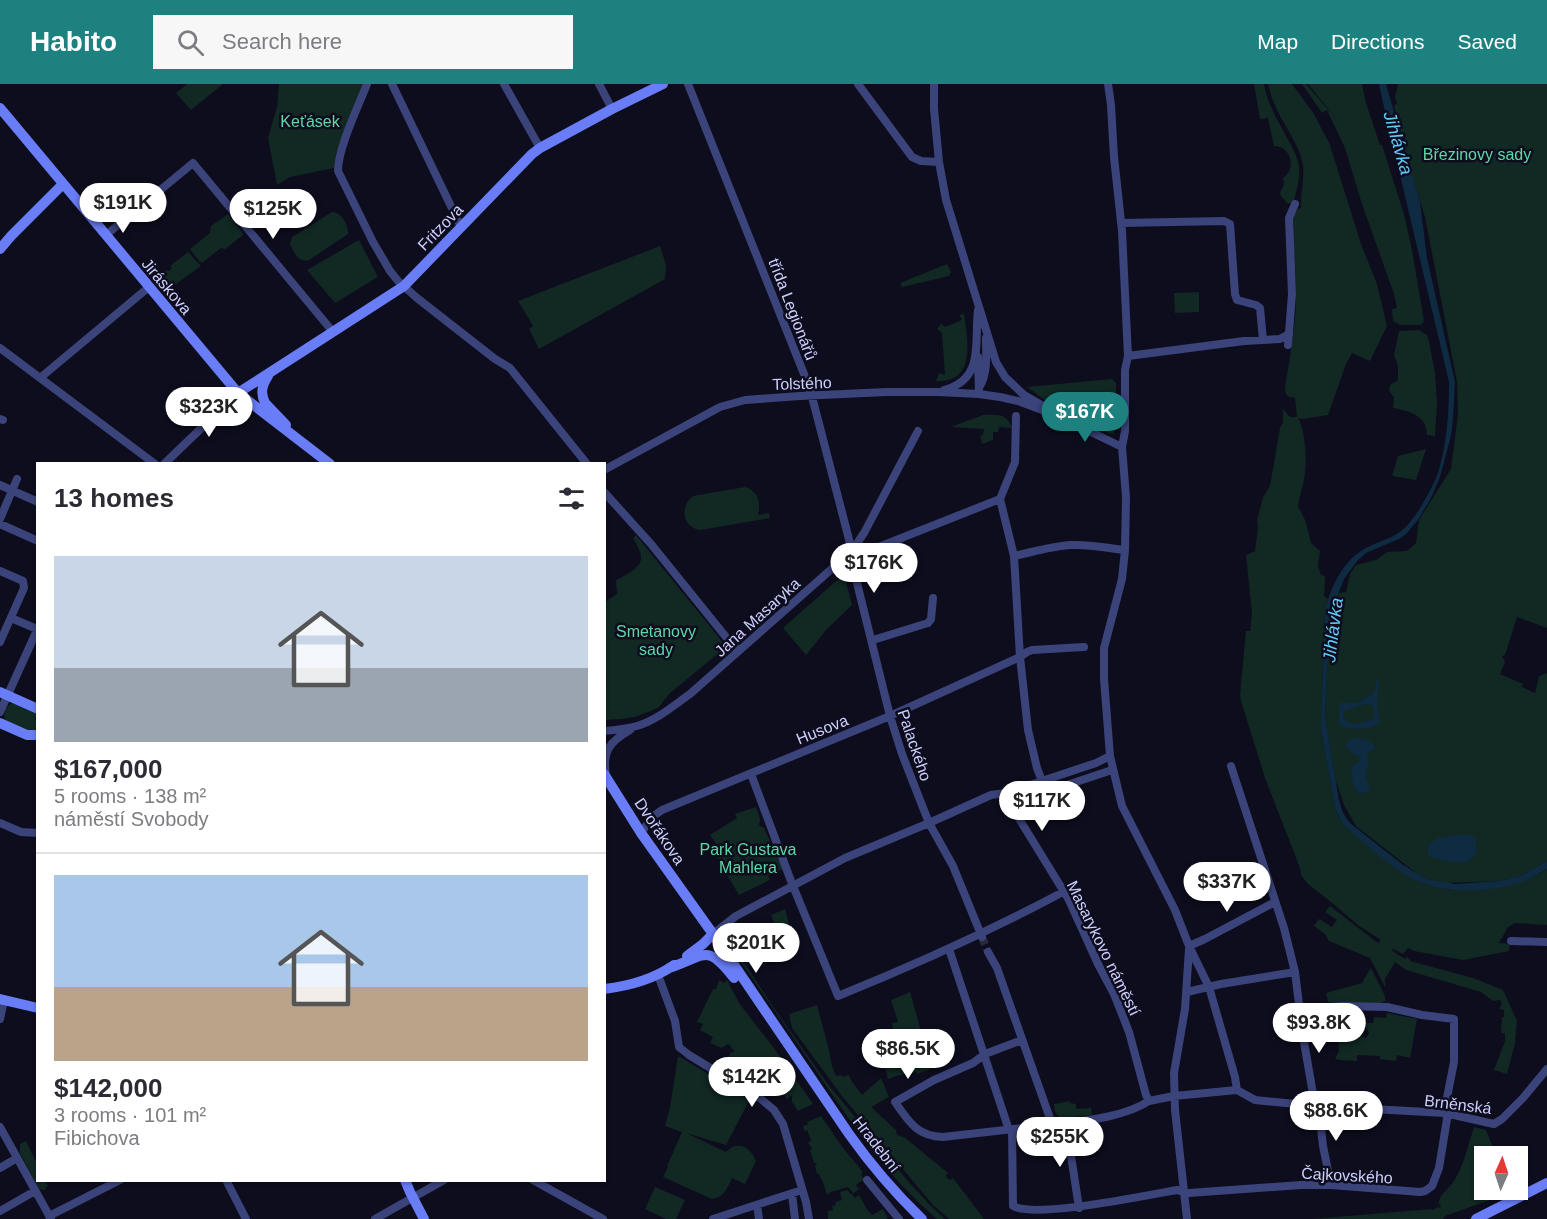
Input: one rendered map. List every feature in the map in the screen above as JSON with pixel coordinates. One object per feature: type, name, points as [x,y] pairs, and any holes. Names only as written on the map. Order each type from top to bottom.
[{"type":"main road","name":"Fritzova","points":[[238,393],[404,286],[540,148],[663,84]]},
{"type":"main road","name":"Jiráskova","points":[[0,108],[238,393],[327,462]]},
{"type":"main road","points":[[0,249],[63,184]]},
{"type":"main road","points":[[272,372],[263,386],[263,398],[295,437]]},
{"type":"main road","points":[[4,694],[36,708]]},
{"type":"main road","points":[[0,723],[27,735],[36,735]]},
{"type":"main road","name":"Dvořákova","points":[[606,777],[641,832],[713,934]]},
{"type":"main road","points":[[606,989],[627,985],[658,975],[703,944],[713,934]]},
{"type":"main road","name":"Hradební","points":[[713,934],[849,1134],[873,1166],[922,1219]]},
{"type":"main road","points":[[669,968],[703,954],[713,956],[770,1019]]},
{"type":"main road","points":[[2,1000],[36,1008]]},
{"type":"main road","points":[[406,1182],[424,1219]]},
{"type":"main road","points":[[1476,1219],[1547,1183]]},
{"type":"street","points":[[367,84],[342,147],[338,171],[376,248],[390,271],[417,298],[510,368],[585,462]]},
{"type":"street","points":[[392,84],[461,227]]},
{"type":"street","points":[[504,84],[540,148]]},
{"type":"street","points":[[599,84],[612,109]]},
{"type":"street","name":"třída Legionářů","points":[[688,84],[810,389],[852,551]]},
{"type":"street","points":[[858,84],[912,157],[921,161],[939,162]]},
{"type":"street","points":[[934,84],[939,162],[946,200],[996,362],[1005,377],[1024,395],[1058,416],[1122,447]]},
{"type":"street","points":[[1022,1040],[985,1054],[973,1063],[934,1080],[895,1102],[916,1129],[928,1135],[943,1137],[1066,1123],[1103,1117],[1137,1108],[1149,1101],[1174,1096],[1236,1090],[1235,1077],[1209,987],[1174,910],[1122,806],[1110,756],[1104,648],[1119,590],[1125,550],[1122,447],[1125,431],[1125,370],[1128,356],[1121,223],[1108,84]]},
{"type":"street","points":[[106,236],[193,164],[333,332]]},
{"type":"street","points":[[1128,356],[1280,339],[1289,334],[1292,294],[1289,218],[1295,204]]},
{"type":"street","points":[[1121,223],[1224,220],[1230,224],[1235,294],[1237,300],[1260,308],[1263,340]]},
{"type":"street","points":[[40,378],[149,287]]},
{"type":"street","points":[[938,392],[960,384],[970,374],[975,358],[978,306]]},
{"type":"street","points":[[976,329],[980,390]]},
{"type":"street","points":[[980,390],[986,369],[986,332]]},
{"type":"street","points":[[0,348],[152,462]]},
{"type":"street","name":"Tolstého","points":[[606,470],[720,407],[757,399],[980,390],[1058,416]]},
{"type":"street","points":[[166,462],[238,393]]},
{"type":"street","points":[[1016,416],[1015,462],[1000,498],[1014,556],[1020,657],[1028,730],[1037,768],[1045,789],[1049,791],[1112,770]]},
{"type":"street","points":[[852,551],[864,533],[918,430]]},
{"type":"street","points":[[0,519],[17,479]]},
{"type":"street","points":[[0,485],[36,501]]},
{"type":"street","points":[[606,494],[651,544],[739,651]]},
{"type":"street","points":[[852,551],[871,550],[1000,498]]},
{"type":"street","points":[[0,524],[36,540]]},
{"type":"street","points":[[1014,556],[1070,545],[1125,550]]},
{"type":"street","name":"Palackého","points":[[852,551],[853,567],[873,640],[890,716],[902,754],[929,823],[953,866],[981,935]]},
{"type":"street","name":"Jana Masaryka","points":[[606,731],[635,726],[663,714],[690,694],[852,551]]},
{"type":"street","points":[[0,571],[23,581],[25,585],[0,642]]},
{"type":"street","points":[[873,640],[928,623],[931,619],[933,598]]},
{"type":"street","points":[[11,618],[36,629]]},
{"type":"street","points":[[0,712],[4,694],[36,631]]},
{"type":"street","name":"Husova","points":[[641,832],[652,817],[662,810],[890,716],[1027,652],[1084,647]]},
{"type":"street","name":"Jana Masaryka","points":[[606,757],[608,747],[635,726]]},
{"type":"street","points":[[713,934],[748,909],[845,858],[991,795],[1006,793],[1096,763],[1110,756]]},
{"type":"street","points":[[1231,766],[1284,928],[1295,972],[1314,1100],[1319,1111],[1331,1185]]},
{"type":"street","points":[[751,774],[838,996],[902,971],[981,935],[1063,892]]},
{"type":"street","name":"Masarykovo náměstí","points":[[1006,793],[1014,812],[1063,892],[1123,1015],[1149,1101]]},
{"type":"street","points":[[0,823],[21,832],[36,833]]},
{"type":"street","points":[[1189,946],[1275,900]]},
{"type":"street","points":[[1511,941],[1547,942]]},
{"type":"street","points":[[1186,1219],[1174,1096],[1174,1073],[1187,992],[1189,946]]},
{"type":"street","points":[[949,949],[1011,1130]]},
{"type":"street","points":[[988,952],[995,964],[1052,1124]]},
{"type":"street","points":[[1187,992],[1295,972]]},
{"type":"street","points":[[658,975],[675,1021],[679,1047],[761,1099],[774,1110],[783,1124],[809,1219]]},
{"type":"street","points":[[0,1019],[2,1000]]},
{"type":"street","name":"Čajkovského","points":[[1011,1130],[1013,1206],[1029,1212],[1047,1213],[1177,1190],[1189,1193],[1331,1185],[1420,1192],[1432,1186],[1439,1168],[1447,1119],[1445,1113],[1454,1062],[1454,1019],[1387,1007],[1343,1006],[1299,1009]]},
{"type":"street","name":"Brněnská","points":[[1236,1090],[1255,1100],[1445,1113],[1494,1124],[1503,1119],[1547,1069]]},
{"type":"street","points":[[1066,1123],[1079,1208]]},
{"type":"street","points":[[0,1127],[50,1218],[116,1182]]},
{"type":"street","points":[[0,1168],[17,1158]]},
{"type":"street","points":[[867,1179],[899,1219]]},
{"type":"street","points":[[227,1182],[246,1219]]},
{"type":"street","points":[[375,1219],[441,1182]]},
{"type":"street","points":[[537,1182],[603,1219]]},
{"type":"street","points":[[713,1219],[802,1190]]},
{"type":"street","points":[[0,1211],[35,1191]]},
{"type":"street","points":[[792,1194],[795,1219]]},
{"type":"street","points":[[757,1205],[759,1219]]},
{"type":"street","points":[[594,1214],[610,1219]]},
{"type":"green space","points":[[187,84],[223,84],[191,110],[176,93]]},
{"type":"green space","name":"Keťásek","points":[[279,84],[363,84],[338,148],[334,168],[290,177],[277,185],[268,138],[277,107]]},
{"type":"green space","points":[[1254,84],[1264,84],[1267,98],[1297,158],[1299,176],[1293,203],[1287,203],[1280,193],[1284,184],[1283,178],[1290,169],[1290,159],[1285,150],[1274,146],[1268,118],[1260,119]]},
{"type":"green space","points":[[1268,84],[1292,84],[1314,114],[1330,145],[1361,244],[1377,284],[1387,326],[1370,361],[1352,353],[1328,415],[1298,418],[1304,437],[1306,459],[1298,506],[1306,522],[1311,543],[1320,551],[1318,566],[1321,575],[1325,576],[1324,596],[1328,599],[1325,610],[1321,732],[1335,808],[1341,822],[1424,884],[1452,890],[1494,888],[1507,886],[1547,869],[1547,925],[1515,923],[1508,927],[1499,943],[1510,944],[1509,951],[1463,960],[1408,948],[1403,954],[1392,950],[1405,959],[1407,957],[1410,961],[1473,978],[1503,990],[1517,1021],[1515,1043],[1507,1074],[1494,1070],[1505,1041],[1505,1033],[1501,1033],[1504,1010],[1499,1009],[1502,1004],[1500,1000],[1493,1001],[1481,992],[1406,970],[1395,962],[1385,979],[1385,987],[1370,958],[1329,941],[1325,934],[1314,926],[1319,919],[1332,927],[1337,920],[1325,912],[1330,906],[1378,943],[1381,940],[1359,926],[1308,884],[1301,875],[1265,778],[1241,701],[1246,631],[1250,631],[1252,613],[1246,555],[1255,551],[1257,521],[1263,497],[1270,486],[1283,422],[1283,409],[1290,417],[1297,417],[1295,398],[1287,395],[1285,387],[1296,307],[1292,211],[1301,208],[1303,167],[1298,148],[1276,107]]},
{"type":"green space","points":[[1302,84],[1306,84],[1338,121],[1308,84],[1362,84],[1366,103],[1404,214],[1424,321],[1421,325],[1401,325],[1393,321],[1392,309],[1397,308],[1394,294],[1345,148],[1327,110],[1322,113]]},
{"type":"green space","name":"Březinovy sady","points":[[1398,84],[1547,84],[1547,628],[1517,617],[1505,655],[1502,656],[1505,662],[1500,674],[1523,684],[1522,687],[1535,693],[1539,676],[1547,673],[1547,861],[1520,876],[1499,881],[1444,883],[1431,880],[1416,873],[1356,826],[1344,805],[1335,778],[1325,716],[1332,615],[1339,593],[1346,592],[1350,574],[1356,565],[1376,560],[1387,552],[1407,551],[1416,543],[1419,520],[1451,469],[1458,414],[1457,382],[1425,217],[1404,151],[1394,105],[1397,104],[1395,97]]},
{"type":"green space","points":[[332,212],[344,220],[348,234],[309,260],[299,258],[290,244],[292,237]]},
{"type":"green space","points":[[228,214],[243,235],[202,263],[190,249],[210,233],[211,226]]},
{"type":"green space","points":[[359,240],[378,277],[335,303],[307,270]]},
{"type":"green space","points":[[660,246],[666,265],[665,279],[539,349],[529,329],[533,326],[518,301]]},
{"type":"green space","points":[[188,252],[201,266],[169,289],[159,276],[169,271],[172,268],[170,266]]},
{"type":"green space","points":[[947,264],[951,272],[949,276],[902,287],[900,283]]},
{"type":"green space","points":[[1199,292],[1199,312],[1175,313],[1174,293]]},
{"type":"green space","points":[[964,314],[967,348],[963,368],[958,375],[949,380],[936,381],[939,373],[945,375],[942,333],[937,329],[941,324],[945,327],[960,321],[962,319],[959,315]]},
{"type":"green space","points":[[1419,330],[1427,335],[1435,373],[1437,402],[1435,436],[1427,435],[1424,423],[1416,415],[1393,408],[1394,397],[1389,391],[1390,385],[1398,380],[1398,366],[1394,355],[1399,331]]},
{"type":"green space","points":[[1112,379],[1116,383],[1116,424],[1113,435],[1049,403],[1027,387]]},
{"type":"green space","points":[[983,415],[1004,417],[1012,428],[999,427],[998,432],[993,432],[993,440],[982,444],[980,436],[983,435],[984,429],[951,427]]},
{"type":"green space","points":[[1426,449],[1416,480],[1392,476],[1398,456]]},
{"type":"green space","points":[[745,487],[753,491],[758,498],[758,515],[769,513],[770,518],[701,530],[695,529],[687,522],[686,506],[693,496]]},
{"type":"green space","name":"Smetanovy sady","points":[[636,535],[726,647],[669,694],[658,708],[635,717],[606,720],[606,601],[617,594],[616,580],[632,571],[641,561],[640,552],[633,538]]},
{"type":"green space","points":[[844,574],[852,605],[827,629],[806,655],[783,628]]},
{"type":"green space","points":[[13,703],[36,713],[36,732],[34,733],[5,720],[4,715]]},
{"type":"green space","name":"Park Gustava Mahlera","points":[[756,807],[760,819],[759,825],[764,828],[783,869],[768,876],[770,880],[739,895],[716,856],[722,852],[710,835],[737,818],[735,814]]},
{"type":"green space","points":[[785,909],[789,924],[787,925],[791,929],[798,950],[797,955],[788,959],[771,915]]},
{"type":"green space","points":[[731,942],[827,1083],[907,1180],[945,1219],[937,1219],[919,1203],[872,1150],[728,943]]},
{"type":"green space","points":[[1371,968],[1385,996],[1385,1001],[1378,1004],[1328,1002],[1326,993],[1362,983]]},
{"type":"green space","points":[[719,980],[724,983],[727,980],[739,1003],[813,1104],[798,1111],[792,1102],[792,1095],[787,1099],[782,1093],[792,1082],[790,1079],[784,1081],[777,1090],[764,1078],[762,1080],[748,1072],[746,1069],[748,1062],[744,1068],[728,1058],[734,1050],[731,1046],[728,1044],[722,1048],[710,1043],[713,1037],[700,1030],[703,1024],[697,1022]]},
{"type":"green space","points":[[910,992],[931,1066],[929,1070],[917,1074],[916,1072],[888,1079],[884,1065],[892,1064],[891,1057],[902,1048],[901,1040],[898,1041],[895,1029],[893,1029],[892,1023],[898,1022],[891,1000]]},
{"type":"green space","points":[[817,1005],[836,1076],[849,1075],[862,1095],[881,1078],[889,1097],[871,1107],[896,1130],[897,1135],[904,1137],[948,1173],[947,1178],[950,1180],[953,1178],[984,1219],[949,1219],[933,1205],[842,1096],[792,1028],[789,1014]]},
{"type":"green space","points":[[1387,1013],[1417,1019],[1410,1058],[1397,1055],[1396,1061],[1380,1059],[1380,1056],[1357,1055],[1357,1061],[1335,1059],[1339,1051],[1338,1037],[1322,1037],[1324,1030],[1341,1030],[1341,1039],[1357,1039],[1357,1034],[1366,1038],[1369,1033],[1364,1023],[1373,1023],[1374,1017],[1386,1018]]},
{"type":"green space","points":[[678,1057],[750,1099],[726,1145],[686,1133],[726,1152],[730,1148],[739,1146],[747,1149],[754,1156],[756,1161],[745,1184],[732,1178],[725,1192],[716,1198],[712,1199],[663,1177],[682,1132],[665,1126]]},
{"type":"green space","points":[[1070,1101],[1076,1104],[1076,1109],[1091,1108],[1092,1115],[1060,1117],[1054,1104]]},
{"type":"green space","points":[[821,1116],[863,1172],[861,1174],[864,1179],[856,1185],[858,1189],[864,1186],[852,1194],[855,1198],[859,1195],[872,1215],[883,1209],[888,1218],[828,1219],[828,1211],[833,1210],[832,1206],[836,1205],[835,1202],[842,1200],[840,1192],[847,1190],[853,1193],[848,1187],[827,1195],[822,1179],[817,1174],[815,1166],[817,1163],[814,1163],[810,1150],[812,1149],[808,1142],[811,1140],[803,1126]]},
{"type":"green space","points":[[1474,1127],[1486,1130],[1492,1146],[1474,1146],[1474,1200],[1490,1200],[1445,1216],[1443,1219],[1312,1219],[1440,1208],[1440,1198],[1452,1184],[1463,1162]]},
{"type":"green space","points":[[26,1141],[36,1162],[36,1182],[46,1182],[48,1185],[45,1190],[39,1189],[20,1153],[20,1144]]},
{"type":"green space","points":[[655,1187],[685,1200],[676,1219],[666,1219],[645,1209]]},
{"type":"water","name":"Jihlávka","points":[[1379,84],[1386,84],[1420,202],[1427,258],[1455,382],[1453,419],[1440,477],[1418,520],[1399,539],[1366,553],[1344,579],[1334,605],[1325,716],[1343,813],[1350,823],[1402,864],[1431,880],[1455,884],[1499,881],[1520,876],[1547,861],[1547,869],[1532,878],[1486,890],[1449,889],[1415,880],[1373,851],[1346,827],[1341,822],[1335,808],[1321,732],[1325,610],[1331,592],[1345,565],[1352,558],[1368,547],[1397,534],[1415,516],[1438,473],[1447,428],[1449,382]]},
{"type":"water","points":[[1377,678],[1379,681],[1377,706],[1380,721],[1372,727],[1362,729],[1341,726],[1339,704],[1342,702],[1356,703],[1374,692]],"holes":[[[1366,704],[1372,705],[1373,719],[1352,724],[1345,720],[1344,711]]]},
{"type":"water","points":[[1352,738],[1362,738],[1375,747],[1367,754],[1369,766],[1365,775],[1370,789],[1359,794],[1353,784],[1352,773],[1354,765],[1361,760],[1346,747]]},
{"type":"water","points":[[1471,835],[1476,840],[1476,854],[1468,862],[1452,862],[1428,855],[1428,847],[1438,838]]},
{"type":"tunnel","points":[[982,937],[988,952]]}]
